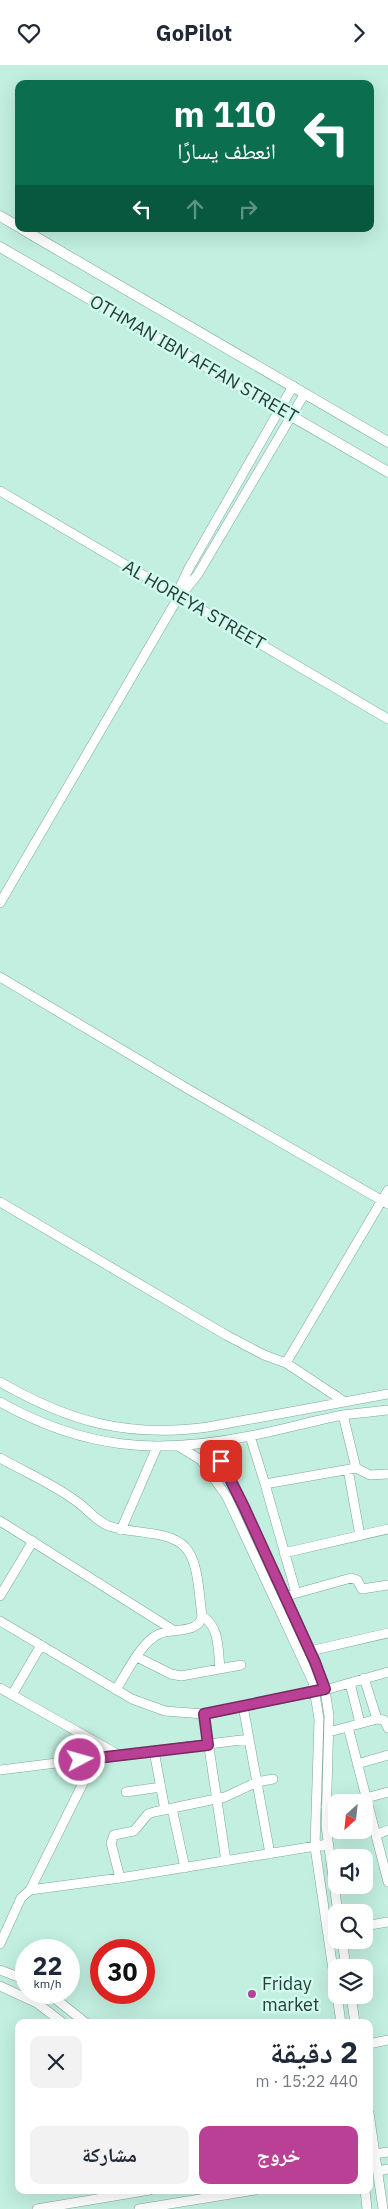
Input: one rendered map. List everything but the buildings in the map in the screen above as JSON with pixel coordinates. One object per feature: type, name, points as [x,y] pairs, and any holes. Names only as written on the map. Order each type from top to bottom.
[{"type":"main road","name":"OTHMAN IBN AFFAN STREET","points":[[0,216],[15,225]]},
{"type":"main road","name":"OTHMAN IBN AFFAN STREET","points":[[27,232],[388,442]]},
{"type":"main road","name":"OTHMAN IBN AFFAN STREET","points":[[0,247],[388,472]]},
{"type":"street","points":[[179,596],[181,585],[189,568],[293,386]]},
{"type":"street","points":[[0,903],[179,596],[188,588],[198,574],[305,393]]},
{"type":"street","name":"AL HOREYA STREET","points":[[0,491],[388,719]]},
{"type":"street","points":[[0,977],[188,1089],[385,1202]]},
{"type":"street","points":[[286,1363],[385,1202],[388,1190]]},
{"type":"street","points":[[0,1202],[226,1335],[264,1355],[286,1363],[345,1402]]},
{"type":"street","points":[[0,1382],[30,1399],[66,1415],[104,1425],[143,1431],[201,1428],[388,1394]]},
{"type":"street","points":[[0,1402],[49,1426],[70,1433],[117,1443],[157,1447],[223,1441],[343,1415],[385,1410],[382,1397],[378,1396]]},
{"type":"street","points":[[343,1415],[360,1536]]},
{"type":"street","points":[[250,1436],[296,1593]]},
{"type":"street","points":[[223,1441],[221,1461],[310,1651],[325,1689],[328,1705],[329,1732],[326,1807],[328,1845],[337,1904]]},
{"type":"street","points":[[178,1446],[201,1460],[227,1497],[310,1674],[315,1691],[319,1719],[315,1847],[331,1959]]},
{"type":"street","points":[[121,1529],[157,1447]]},
{"type":"street","points":[[0,1458],[77,1501],[100,1522],[121,1529],[168,1537],[185,1547],[194,1563],[202,1616],[201,1623],[196,1627],[173,1630],[156,1635],[146,1644],[116,1690]]},
{"type":"street","points":[[265,1484],[352,1469],[370,1475],[388,1474]]},
{"type":"street","points":[[0,1521],[173,1630]]},
{"type":"street","points":[[284,1553],[388,1529]]},
{"type":"street","points":[[0,1595],[33,1541]]},
{"type":"street","points":[[285,1597],[351,1578],[356,1580],[362,1589],[388,1585]]},
{"type":"street","points":[[202,1616],[213,1625],[220,1669]]},
{"type":"street","points":[[0,1621],[116,1690],[148,1706],[165,1711],[204,1714],[325,1689],[388,1672]]},
{"type":"street","points":[[310,1651],[388,1633]]},
{"type":"street","points":[[12,1695],[42,1645]]},
{"type":"street","points":[[137,1657],[176,1675],[241,1665]]},
{"type":"street","points":[[364,1678],[377,1719]]},
{"type":"street","points":[[350,1683],[360,1723]]},
{"type":"street","points":[[0,1688],[120,1755]]},
{"type":"street","points":[[243,1706],[270,1854]]},
{"type":"street","points":[[204,1714],[226,1861]]},
{"type":"street","points":[[329,1732],[377,1719],[384,1720],[388,1728]]},
{"type":"street","points":[[348,1727],[365,1794]]},
{"type":"street","points":[[0,1770],[249,1739]]},
{"type":"street","points":[[154,1751],[161,1787],[185,1868]]},
{"type":"street","points":[[357,1764],[388,1755]]},
{"type":"street","points":[[0,1944],[21,1898],[30,1890],[95,1759]]},
{"type":"street","points":[[120,1879],[112,1837],[134,1831],[148,1814],[217,1799],[234,1794],[257,1782],[273,1779]]},
{"type":"street","points":[[126,1792],[161,1787]]},
{"type":"street","points":[[373,1796],[388,1792]]},
{"type":"street","points":[[373,1824],[388,1883]]},
{"type":"street","points":[[376,1835],[388,1831]]},
{"type":"street","points":[[30,1890],[120,1879],[328,1845]]},
{"type":"street","points":[[373,1924],[388,1922]]},
{"type":"street","points":[[0,1970],[15,1976]]},
{"type":"street","points":[[0,1986],[36,2003],[58,2019]]},
{"type":"street","points":[[62,2004],[81,2019]]},
{"type":"street","points":[[338,2004],[340,2019]]},
{"type":"street","points":[[352,2004],[354,2019]]},
{"type":"street","points":[[373,2042],[388,2040]]},
{"type":"street","points":[[373,2140],[384,2209]]},
{"type":"street","points":[[375,2154],[388,2152]]},
{"type":"street","points":[[378,2171],[388,2169]]},
{"type":"street","points":[[37,2209],[125,2194]]},
{"type":"street","points":[[365,2194],[366,2209]]},
{"type":"street","points":[[139,2209],[200,2195]]},
{"type":"place","name":"Friday market","points":[[252,1994]]},
{"type":"route","points":[[80,1760],[208,1745],[204,1714],[325,1689],[315,1662],[221,1461]]}]
